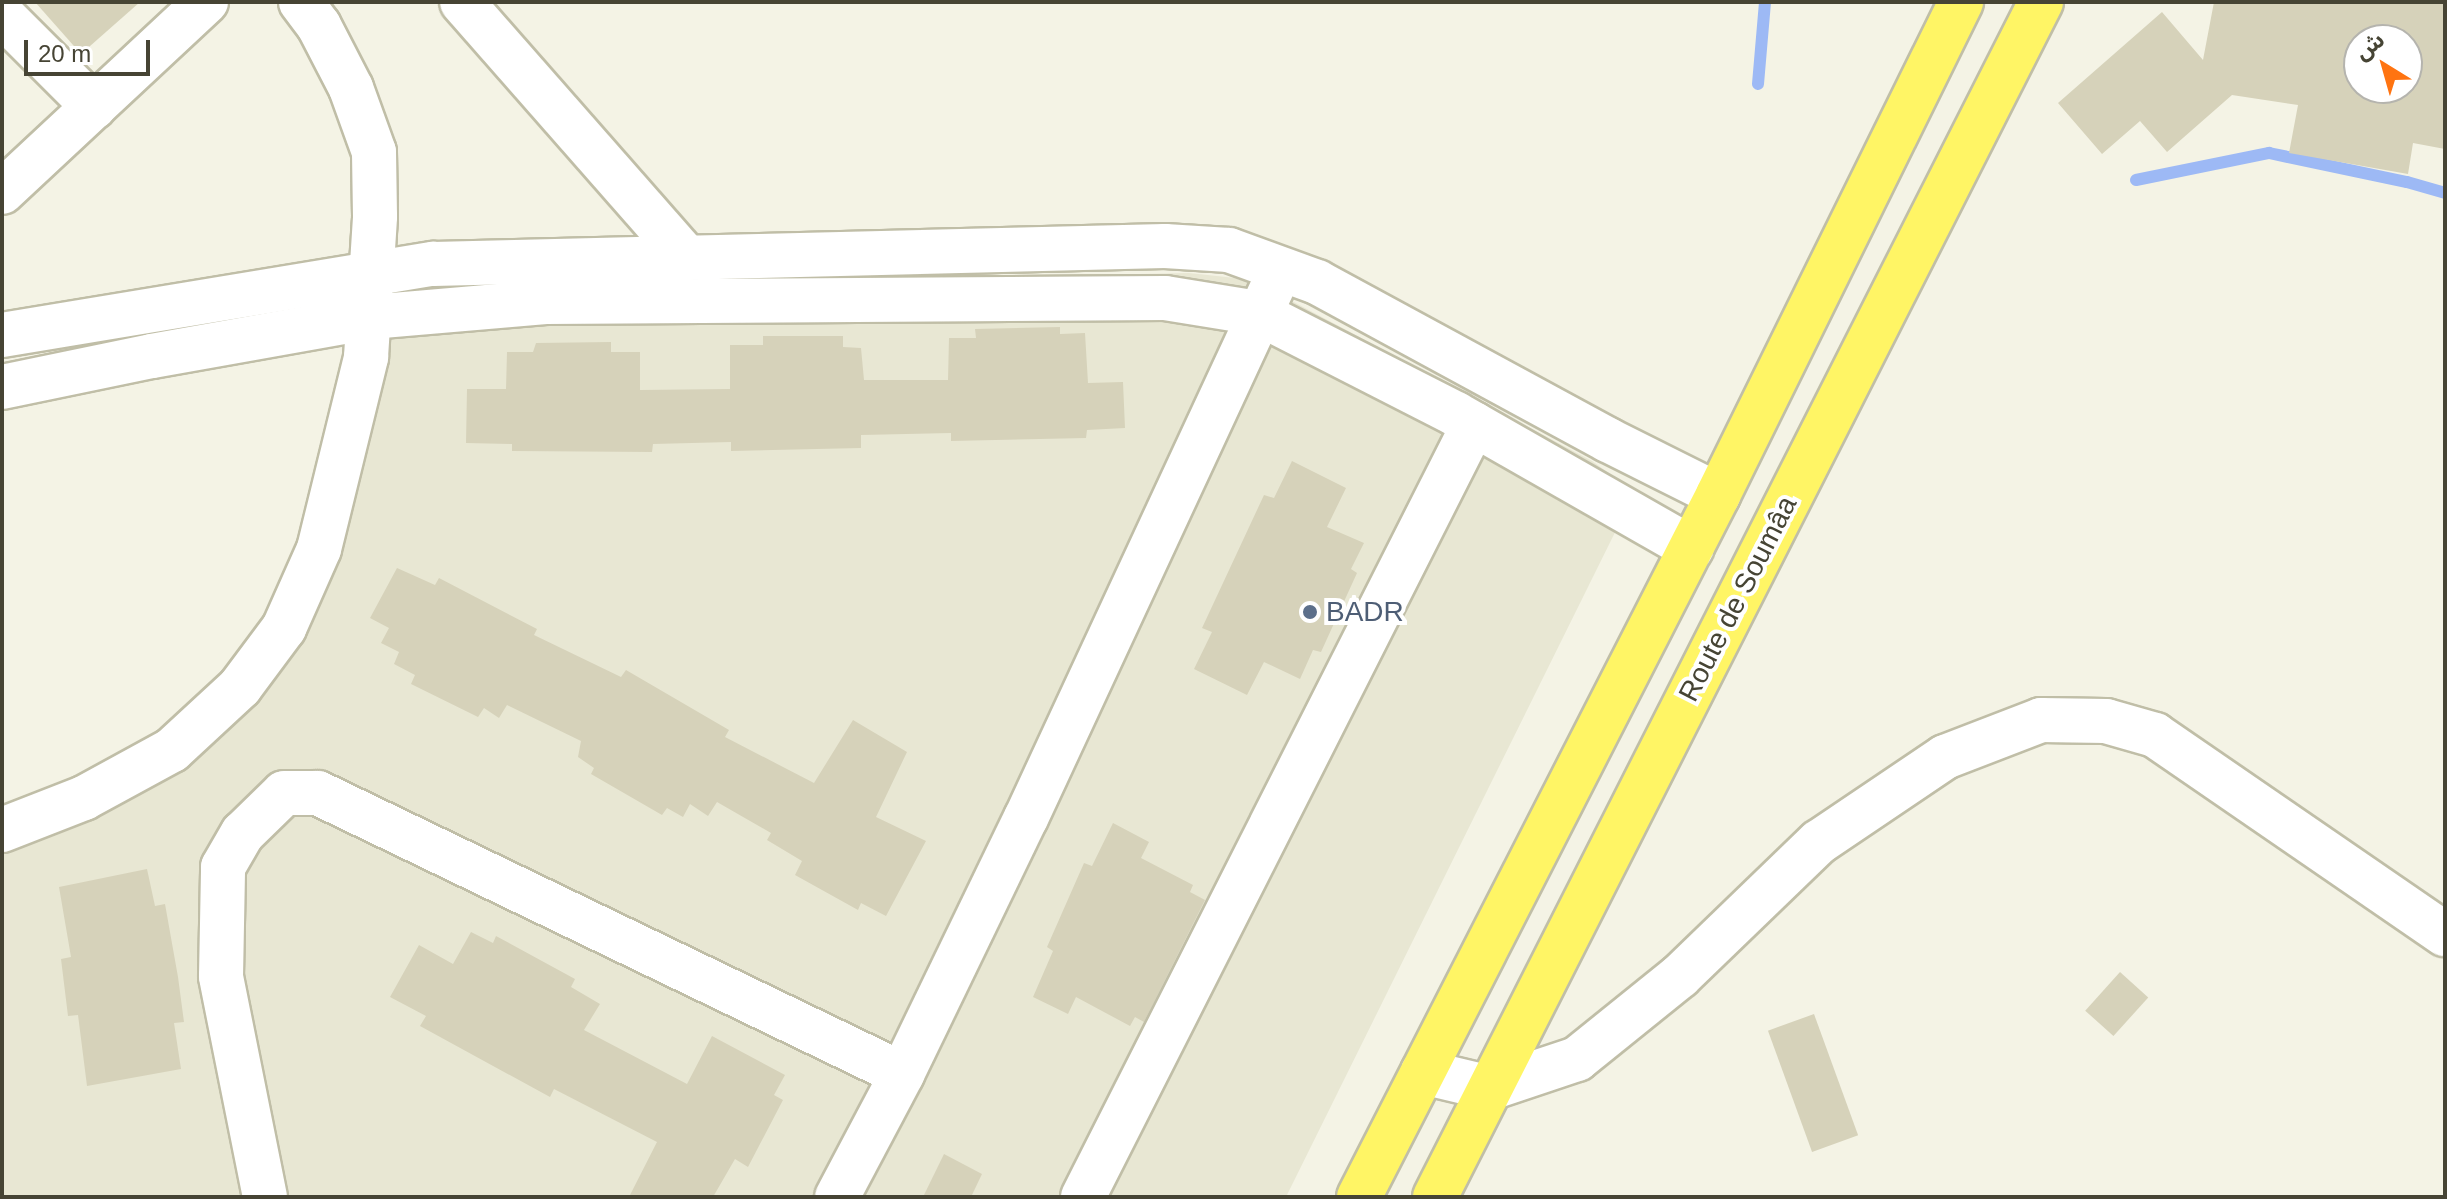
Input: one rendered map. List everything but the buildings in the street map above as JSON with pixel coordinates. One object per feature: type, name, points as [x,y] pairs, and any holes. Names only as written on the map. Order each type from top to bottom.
[{"type":"highway","points":[[1359,1197],[1718,495],[1961,2]]},
{"type":"highway","name":"Route de Soumâa","points":[[1435,1197],[2041,2]]},
{"type":"street","points":[[2,192],[206,2]]},
{"type":"street","points":[[2,830],[84,798],[172,750],[240,687],[284,628],[319,549],[353,421],[370,317],[374,152],[351,88],[319,26],[301,2]]},
{"type":"street","points":[[462,2],[687,258]]},
{"type":"street","points":[[2,15],[94,107]]},
{"type":"street","points":[[2,335],[433,264],[1165,246],[1229,250],[1317,282],[1718,495]]},
{"type":"street","points":[[837,1197],[902,1074],[1099,663],[1258,313],[1283,268]]},
{"type":"street","points":[[2,387],[152,356],[370,317],[545,302],[1149,298],[1258,313],[1474,424],[1691,548]]},
{"type":"street","points":[[1083,1197],[1474,424]]},
{"type":"street","points":[[1423,1072],[1490,1088],[1577,1059],[1680,976],[1819,842],[1945,757],[2041,720],[2106,721],[2155,735],[2445,934]]},
{"type":"street","points":[[265,1197],[221,976],[223,867],[243,833],[284,793],[318,793],[902,1074]]},
{"type":"shaded area","points":[[1189,273],[1235,278],[1275,292],[1592,461],[1635,492],[1286,1197],[2,1197],[2,807],[80,776],[185,723],[271,637],[386,295],[749,282]]},
{"type":"waterway","points":[[1758,84],[1765,2]]},
{"type":"waterway","points":[[2136,180],[2269,153],[2445,193]]},
{"type":"place","name":"BADR","points":[[1310,612]]}]
